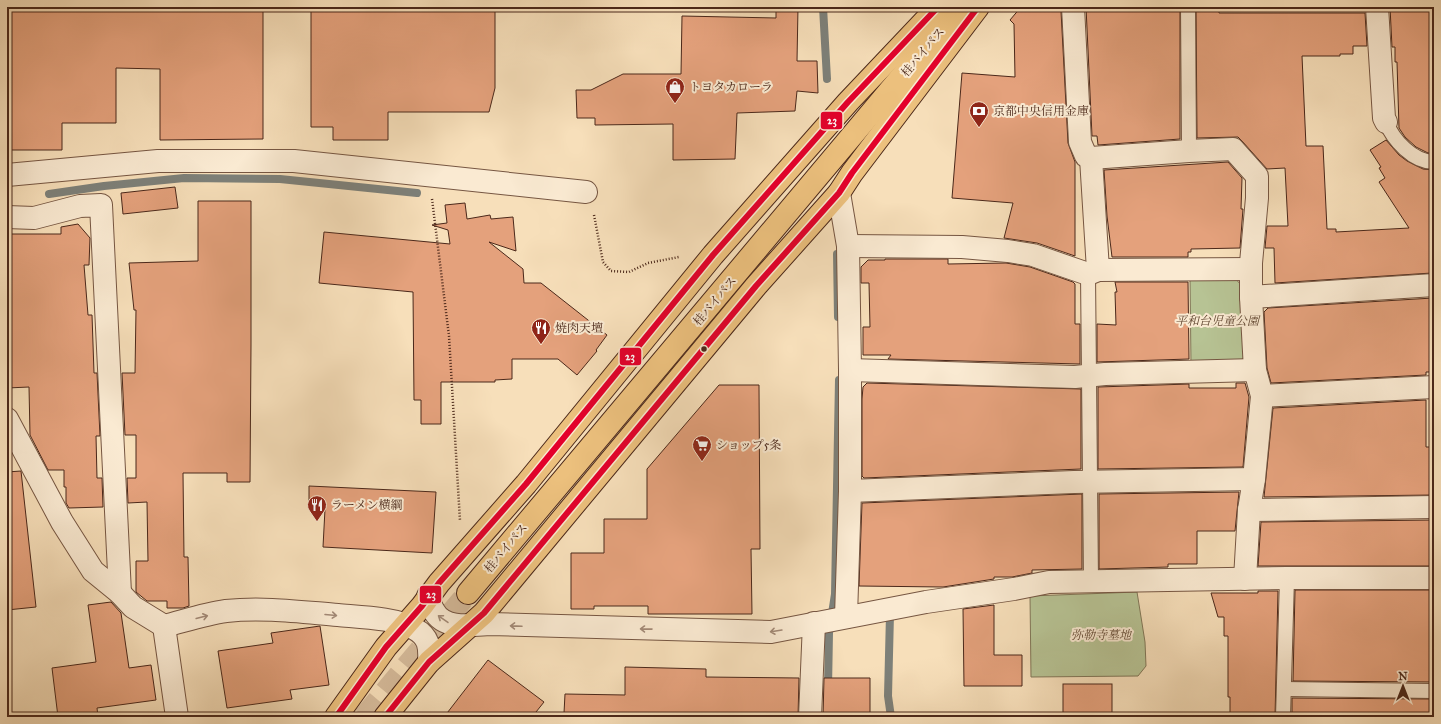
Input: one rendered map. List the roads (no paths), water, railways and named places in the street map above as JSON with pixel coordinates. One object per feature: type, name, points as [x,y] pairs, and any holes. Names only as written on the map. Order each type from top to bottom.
[{"type":"highway","points":[[336,717],[386,647],[428,596],[526,484],[713,255],[848,102],[938,7]]},
{"type":"highway","name":"桂バイパス","points":[[468,593],[960,7]]},
{"type":"highway","points":[[385,717],[429,662],[484,613],[756,286],[839,193],[852,173],[978,7]]},
{"type":"street","points":[[1073,7],[1080,142],[1086,156],[1092,158],[1232,149],[1257,176],[1257,198],[1251,269],[1251,297],[1255,370],[1262,396],[1254,479],[1249,510],[1245,579]]},
{"type":"street","points":[[1378,7],[1384,118],[1386,122]]},
{"type":"street","points":[[1092,158],[1093,272]]},
{"type":"street","points":[[7,175],[158,161],[287,161],[586,192]]},
{"type":"street","points":[[839,193],[848,246],[850,491],[846,617]]},
{"type":"street","points":[[7,217],[34,218],[80,206],[101,204],[120,593]]},
{"type":"street","points":[[848,246],[962,247],[1008,251],[1034,255],[1093,272],[1251,269]]},
{"type":"street","points":[[1251,297],[1434,285]]},
{"type":"street","points":[[850,370],[1075,377],[1255,370]]},
{"type":"street","points":[[1262,396],[1434,387]]},
{"type":"street","points":[[7,418],[62,522],[93,571],[120,593],[133,607],[164,626],[224,612],[249,610],[353,616],[384,620],[406,624],[416,629],[426,637],[430,649],[429,662]]},
{"type":"street","points":[[850,491],[1090,482],[1254,479]]},
{"type":"street","points":[[1249,510],[1434,507]]},
{"type":"street","points":[[428,596],[434,612],[445,622],[454,625],[489,624],[771,632],[926,602],[1014,590],[1049,582],[1287,578],[1434,578]]},
{"type":"street","points":[[810,717],[814,623]]},
{"type":"street","points":[[164,626],[177,717]]},
{"type":"lane","points":[[1188,7],[1189,151]]},
{"type":"lane","points":[[1386,122],[1390,132],[1408,153],[1429,162],[1434,162]]},
{"type":"lane","points":[[1091,581],[1089,376],[1093,272]]},
{"type":"lane","points":[[1283,717],[1287,578]]},
{"type":"lane","points":[[1284,689],[1434,691]]},
{"type":"waterway","points":[[823,7],[827,79]]},
{"type":"waterway","points":[[49,194],[104,186],[184,178],[280,179],[417,193]]},
{"type":"waterway","points":[[837,254],[838,317]]},
{"type":"waterway","points":[[828,688],[829,633],[835,594],[839,380]]},
{"type":"waterway","points":[[890,614],[888,696],[891,717]]},
{"type":"tunnel","points":[[364,717],[468,593]]},
{"type":"place","name":"トヨタカローラ","points":[[675,104]]},
{"type":"place","name":"京都中央信用金庫","points":[[979,128]]},
{"type":"place","name":"焼肉天壇","points":[[541,345]]},
{"type":"place","name":"ショップ5条","points":[[702,462]]},
{"type":"place","name":"ラーメン横綱","points":[[317,522]]},
{"type":"park label","name":"平和台児童公園","points":[[1217,321]]},
{"type":"park label","name":"弥勒寺墓地","points":[[1101,635]]}]
